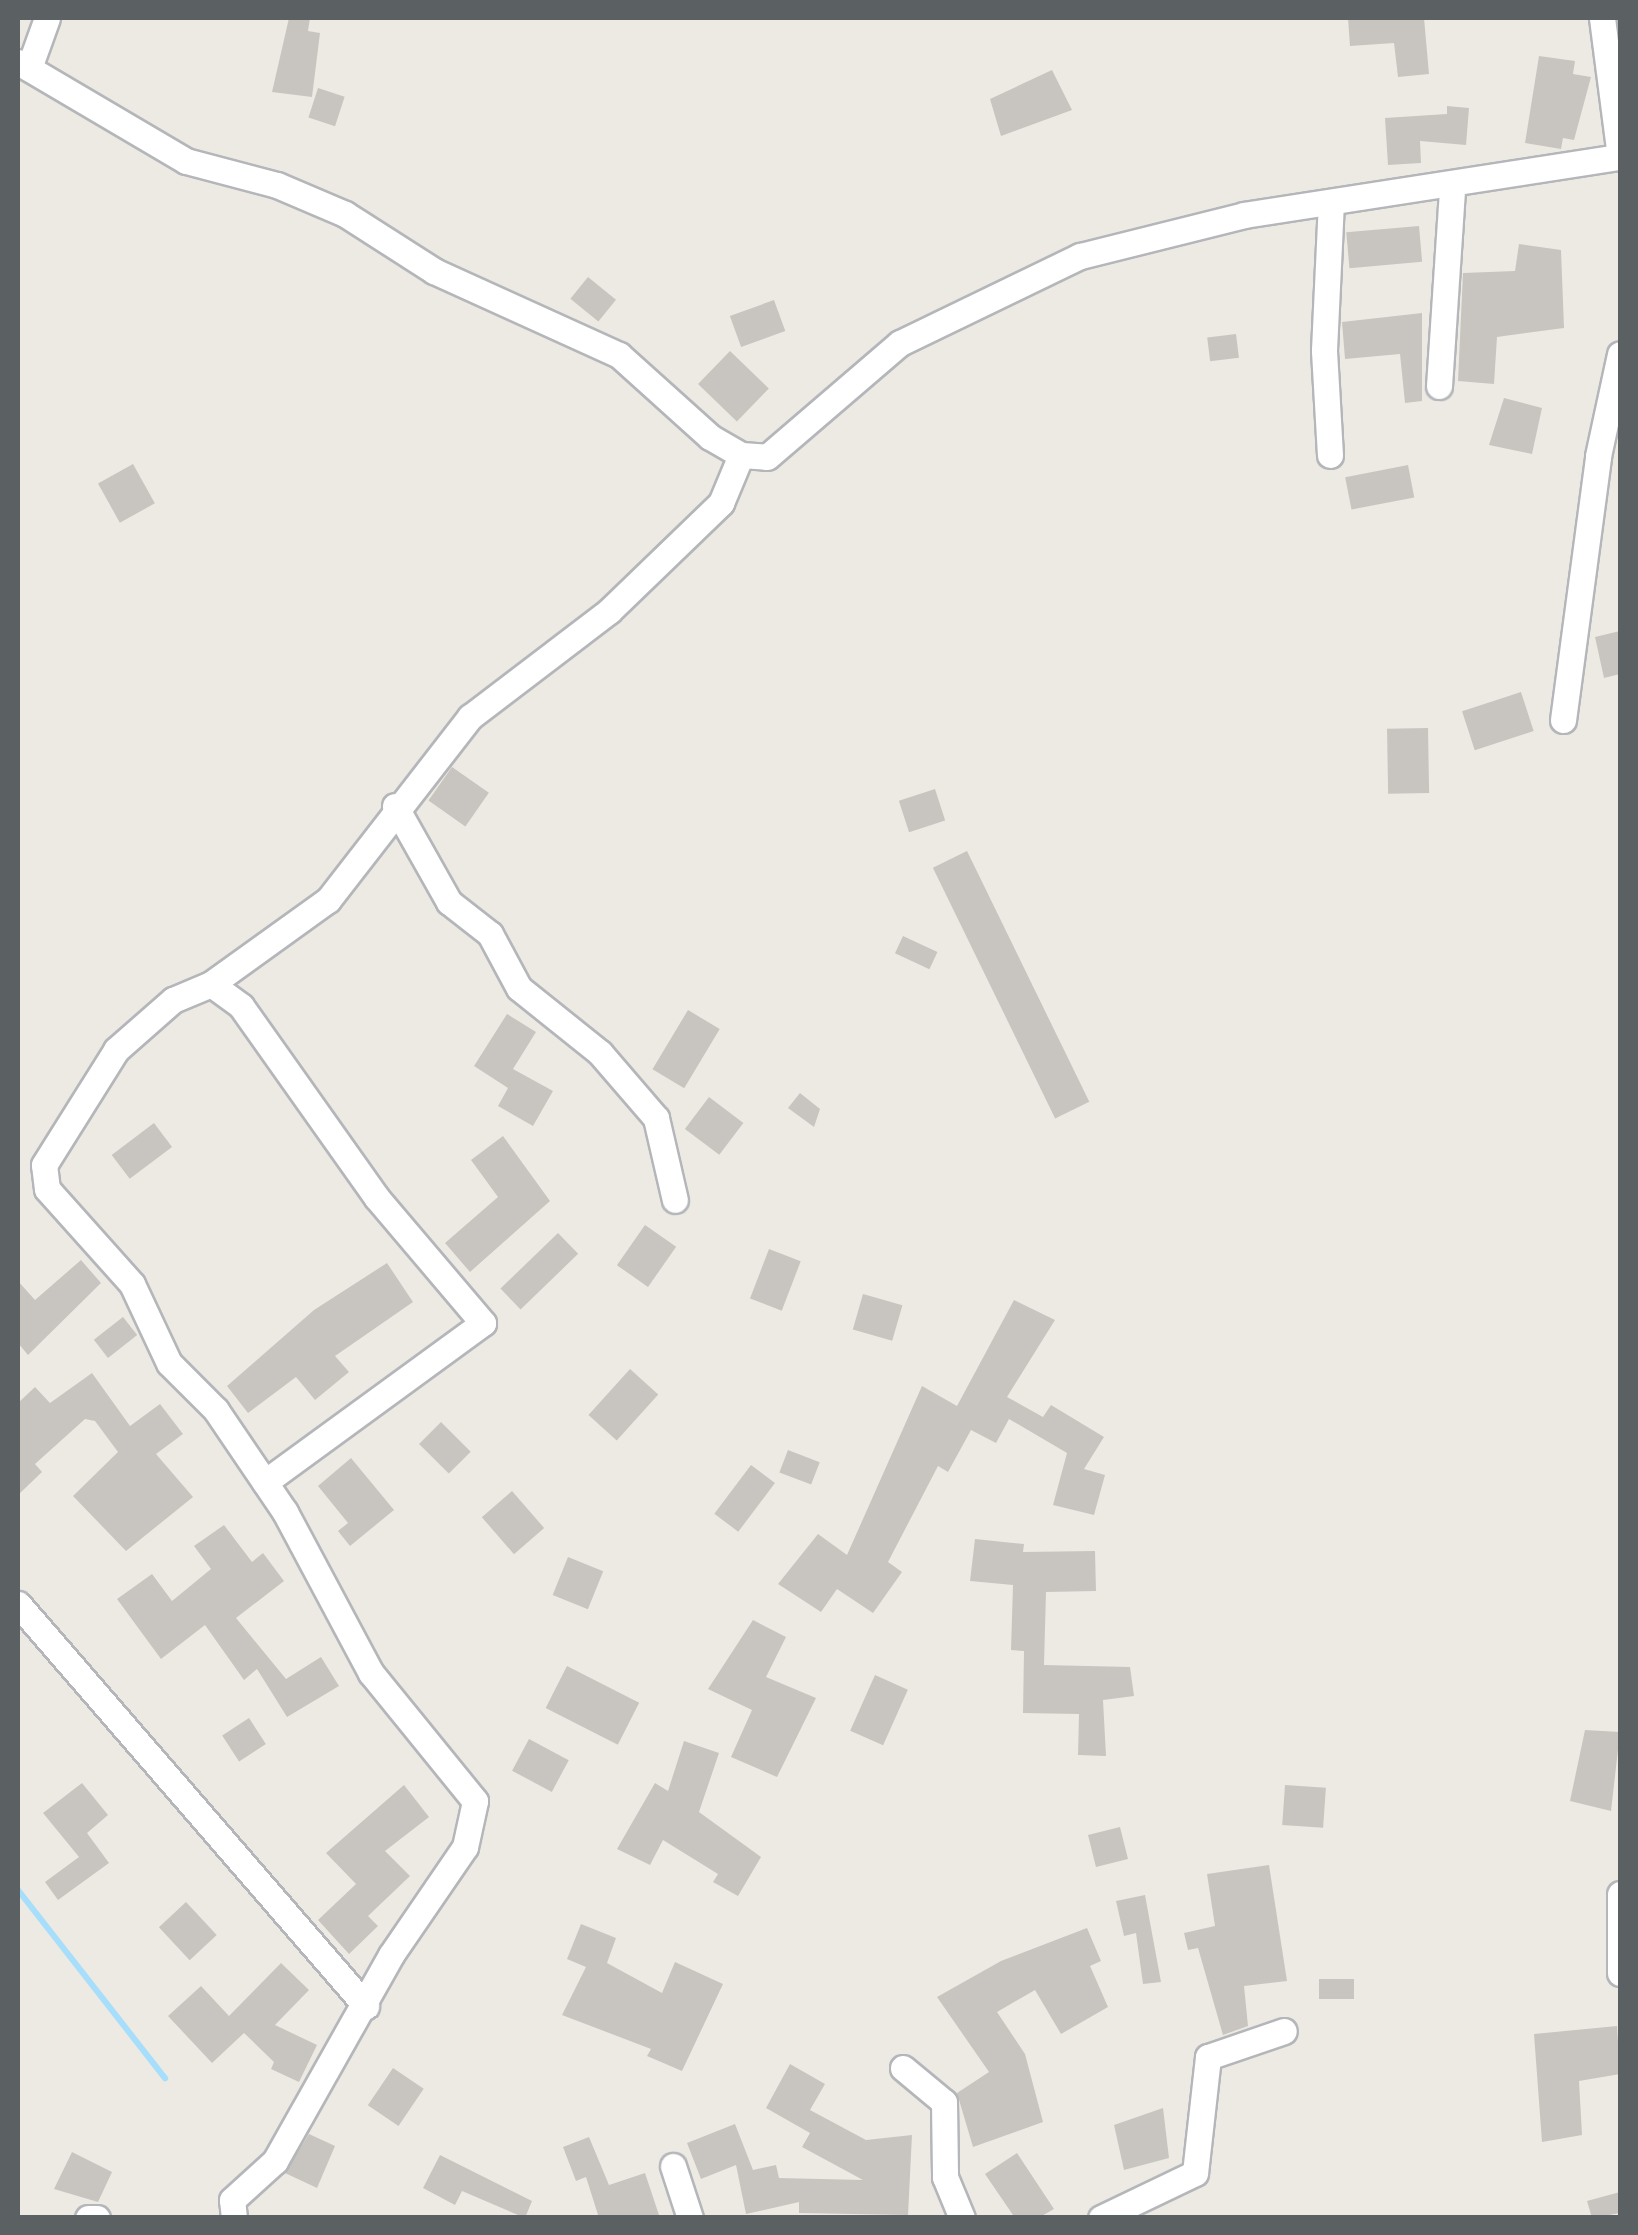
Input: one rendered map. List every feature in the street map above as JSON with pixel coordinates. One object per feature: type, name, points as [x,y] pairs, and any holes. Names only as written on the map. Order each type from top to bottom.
[{"type":"street","points":[[47,18],[24,65],[186,161],[277,185],[345,214],[434,271],[619,355],[741,454],[782,451],[900,343],[1080,256],[1162,231],[1331,202],[1452,188],[1620,157],[1602,18]]},
{"type":"street","points":[[1439,386],[1452,188]]},
{"type":"street","points":[[1330,455],[1324,350],[1331,202]]},
{"type":"street","points":[[1562,720],[1620,354]]},
{"type":"street","points":[[234,2218],[232,2200],[274,2161],[465,1847],[476,1801],[371,1673],[265,1482],[216,1410],[169,1362],[132,1284],[47,1189],[44,1165],[116,1050],[173,1000],[211,984],[328,900],[395,806],[470,716],[610,611],[720,504],[741,454]]},
{"type":"street","points":[[395,806],[449,902],[490,934],[519,988],[600,1053],[656,1118],[675,1200]]},
{"type":"street","points":[[211,984],[241,1006],[376,1198],[483,1323],[265,1482]]},
{"type":"street","points":[[18,1604],[366,2006]]},
{"type":"street","points":[[1620,1894],[1620,1973]]},
{"type":"street","points":[[1101,2218],[1195,2173],[1208,2057],[1284,2030]]},
{"type":"street","points":[[902,2068],[944,2102],[945,2177],[962,2218]]},
{"type":"street","points":[[672,2166],[690,2218]]},
{"type":"street","points":[[88,2218],[97,2218]]},
{"type":"building","points":[[289,18],[310,18],[308,31],[320,33],[312,97],[272,92]]},
{"type":"building","points":[[1348,18],[1424,18],[1429,74],[1398,77],[1394,43],[1350,46]]},
{"type":"building","points":[[1539,56],[1575,61],[1573,74],[1591,77],[1574,140],[1563,138],[1561,149],[1525,143]]},
{"type":"building","points":[[1052,70],[1072,110],[1001,136],[990,99]]},
{"type":"building","points":[[318,88],[345,97],[335,126],[308,117]]},
{"type":"building","points":[[1447,106],[1469,108],[1466,145],[1420,141],[1421,163],[1388,165],[1385,118],[1447,114]]},
{"type":"building","points":[[1419,226],[1422,262],[1349,268],[1346,232]]},
{"type":"building","points":[[1519,244],[1561,250],[1564,328],[1497,337],[1494,384],[1458,381],[1463,273],[1515,271]]},
{"type":"building","points":[[588,277],[616,300],[598,321],[570,299]]},
{"type":"building","points":[[774,300],[785,331],[741,347],[730,316]]},
{"type":"building","points":[[1422,313],[1422,401],[1405,403],[1400,354],[1345,359],[1342,322]]},
{"type":"building","points":[[1236,334],[1239,358],[1210,361],[1207,338]]},
{"type":"building","points":[[730,351],[769,389],[737,422],[698,384]]},
{"type":"building","points":[[1504,398],[1542,408],[1532,454],[1489,445]]},
{"type":"building","points":[[133,464],[155,503],[120,523],[98,483]]},
{"type":"building","points":[[1408,465],[1414,497],[1351,510],[1345,477]]},
{"type":"building","points":[[1620,631],[1620,674],[1604,678],[1595,637]]},
{"type":"building","points":[[1521,692],[1534,731],[1475,750],[1462,711]]},
{"type":"building","points":[[1428,728],[1429,793],[1388,794],[1387,729]]},
{"type":"building","points":[[452,767],[489,793],[465,826],[428,801]]},
{"type":"building","points":[[935,789],[945,820],[909,832],[899,801]]},
{"type":"building","points":[[967,851],[1089,1102],[1055,1118],[933,868]]},
{"type":"building","points":[[903,936],[937,952],[929,969],[895,953]]},
{"type":"building","points":[[688,1010],[720,1029],[684,1088],[652,1069]]},
{"type":"building","points":[[507,1014],[536,1032],[513,1069],[553,1091],[533,1126],[498,1106],[508,1088],[474,1066]]},
{"type":"building","points":[[800,1093],[820,1109],[814,1127],[788,1108]]},
{"type":"building","points":[[709,1097],[743,1123],[719,1155],[685,1129]]},
{"type":"building","points":[[154,1123],[172,1147],[130,1179],[112,1155]]},
{"type":"building","points":[[503,1136],[550,1201],[470,1272],[445,1243],[498,1197],[471,1160]]},
{"type":"building","points":[[645,1225],[676,1247],[648,1287],[617,1265]]},
{"type":"building","points":[[558,1233],[578,1254],[521,1309],[500,1289]]},
{"type":"building","points":[[769,1249],[801,1261],[782,1311],[750,1298]]},
{"type":"building","points":[[81,1260],[101,1283],[28,1355],[18,1343],[18,1281],[35,1300]]},
{"type":"building","points":[[387,1263],[413,1302],[335,1356],[349,1372],[315,1400],[296,1377],[248,1413],[227,1386],[314,1310]]},
{"type":"building","points":[[863,1294],[902,1305],[892,1341],[853,1330]]},
{"type":"building","points":[[1014,1300],[1055,1320],[1007,1397],[1043,1417],[1051,1405],[1104,1437],[1084,1469],[1105,1475],[1094,1515],[1053,1505],[1067,1453],[1009,1419],[996,1443],[971,1430],[948,1472],[938,1466],[888,1562],[902,1572],[873,1613],[837,1589],[821,1612],[778,1584],[818,1534],[847,1555],[922,1386],[957,1406]]},
{"type":"building","points":[[123,1317],[137,1335],[108,1358],[94,1340]]},
{"type":"building","points":[[630,1369],[658,1394],[617,1441],[589,1415]]},
{"type":"building","points":[[92,1373],[130,1426],[160,1404],[183,1434],[156,1454],[193,1497],[126,1551],[73,1496],[118,1452],[95,1421],[85,1419],[35,1464],[42,1472],[18,1495],[18,1403],[35,1387],[50,1403]]},
{"type":"building","points":[[441,1422],[471,1452],[449,1474],[419,1444]]},
{"type":"building","points":[[788,1450],[820,1462],[811,1485],[779,1472]]},
{"type":"building","points":[[351,1458],[394,1510],[350,1546],[338,1531],[348,1523],[318,1486]]},
{"type":"building","points":[[751,1465],[775,1483],[738,1532],[714,1514]]},
{"type":"building","points":[[512,1491],[544,1528],[514,1554],[482,1517]]},
{"type":"building","points":[[224,1525],[252,1562],[263,1553],[284,1581],[236,1618],[286,1679],[321,1657],[339,1686],[287,1717],[257,1669],[244,1680],[205,1625],[161,1659],[117,1599],[152,1574],[172,1601],[211,1569],[194,1546]]},
{"type":"building","points":[[975,1539],[1024,1544],[1023,1552],[1095,1551],[1096,1591],[1046,1592],[1044,1665],[1130,1667],[1134,1696],[1103,1700],[1106,1756],[1078,1755],[1079,1714],[1023,1713],[1024,1651],[1011,1650],[1013,1585],[970,1581]]},
{"type":"building","points":[[568,1557],[603,1571],[588,1609],[553,1595]]},
{"type":"building","points":[[753,1620],[786,1637],[766,1677],[816,1698],[777,1777],[731,1757],[752,1710],[708,1689]]},
{"type":"building","points":[[567,1666],[639,1703],[618,1745],[546,1708]]},
{"type":"building","points":[[875,1675],[908,1690],[883,1745],[850,1731]]},
{"type":"building","points":[[249,1718],[266,1744],[239,1761],[222,1735]]},
{"type":"building","points":[[1585,1730],[1620,1732],[1611,1811],[1570,1801]]},
{"type":"building","points":[[529,1739],[569,1760],[552,1792],[512,1771]]},
{"type":"building","points":[[684,1741],[719,1753],[699,1812],[761,1857],[738,1896],[713,1882],[718,1874],[663,1840],[650,1865],[617,1849],[655,1783],[668,1791]]},
{"type":"building","points":[[82,1783],[108,1815],[87,1833],[109,1863],[58,1900],[45,1882],[79,1857],[43,1813]]},
{"type":"building","points":[[404,1785],[429,1817],[385,1851],[410,1876],[368,1916],[378,1926],[349,1954],[318,1920],[356,1884],[326,1853]]},
{"type":"building","points":[[1285,1785],[1326,1788],[1323,1828],[1282,1825]]},
{"type":"building","points":[[1120,1827],[1128,1859],[1096,1867],[1088,1835]]},
{"type":"building","points":[[1269,1865],[1287,1981],[1244,1986],[1248,2026],[1223,2035],[1198,1948],[1188,1950],[1184,1933],[1215,1926],[1207,1874]]},
{"type":"building","points":[[1145,1895],[1161,1982],[1143,1984],[1136,1933],[1124,1936],[1116,1901]]},
{"type":"building","points":[[186,1902],[217,1935],[190,1960],[159,1927]]},
{"type":"building","points":[[581,1924],[616,1938],[607,1963],[662,1993],[675,1962],[723,1984],[682,2071],[647,2056],[651,2049],[562,2015],[586,1967],[567,1959]]},
{"type":"building","points":[[1087,1928],[1101,1961],[1090,1966],[1108,2007],[1061,2034],[1035,1990],[997,2012],[1025,2054],[1043,2122],[973,2147],[957,2093],[989,2072],[937,1997],[1001,1961]]},
{"type":"building","points":[[281,1963],[309,1990],[275,2025],[317,2045],[299,2082],[271,2069],[274,2062],[244,2033],[212,2063],[168,2016],[201,1986],[229,2016]]},
{"type":"building","points":[[1319,1979],[1354,1979],[1354,1999],[1319,1999]]},
{"type":"building","points":[[1617,2026],[1620,2074],[1579,2081],[1582,2135],[1542,2142],[1534,2034]]},
{"type":"building","points":[[790,2064],[825,2084],[810,2110],[866,2140],[912,2135],[908,2215],[799,2213],[799,2202],[746,2214],[736,2165],[701,2179],[687,2143],[735,2124],[753,2170],[776,2165],[779,2178],[863,2180],[802,2147],[810,2133],[766,2108]]},
{"type":"building","points":[[393,2068],[424,2089],[399,2126],[368,2105]]},
{"type":"building","points":[[1163,2108],[1169,2158],[1124,2170],[1114,2125]]},
{"type":"building","points":[[309,2134],[335,2146],[317,2188],[285,2173]]},
{"type":"building","points":[[589,2137],[609,2185],[645,2173],[660,2218],[599,2218],[586,2177],[576,2181],[563,2147]]},
{"type":"building","points":[[72,2152],[112,2172],[98,2202],[54,2189]]},
{"type":"building","points":[[1017,2153],[1054,2209],[1038,2218],[1015,2218],[985,2174]]},
{"type":"building","points":[[440,2155],[532,2201],[525,2218],[462,2191],[455,2205],[423,2188]]},
{"type":"building","points":[[1620,2192],[1620,2213],[1592,2218],[1587,2201]]},
{"type":"waterway","points":[[18,1890],[165,2078]]}]
